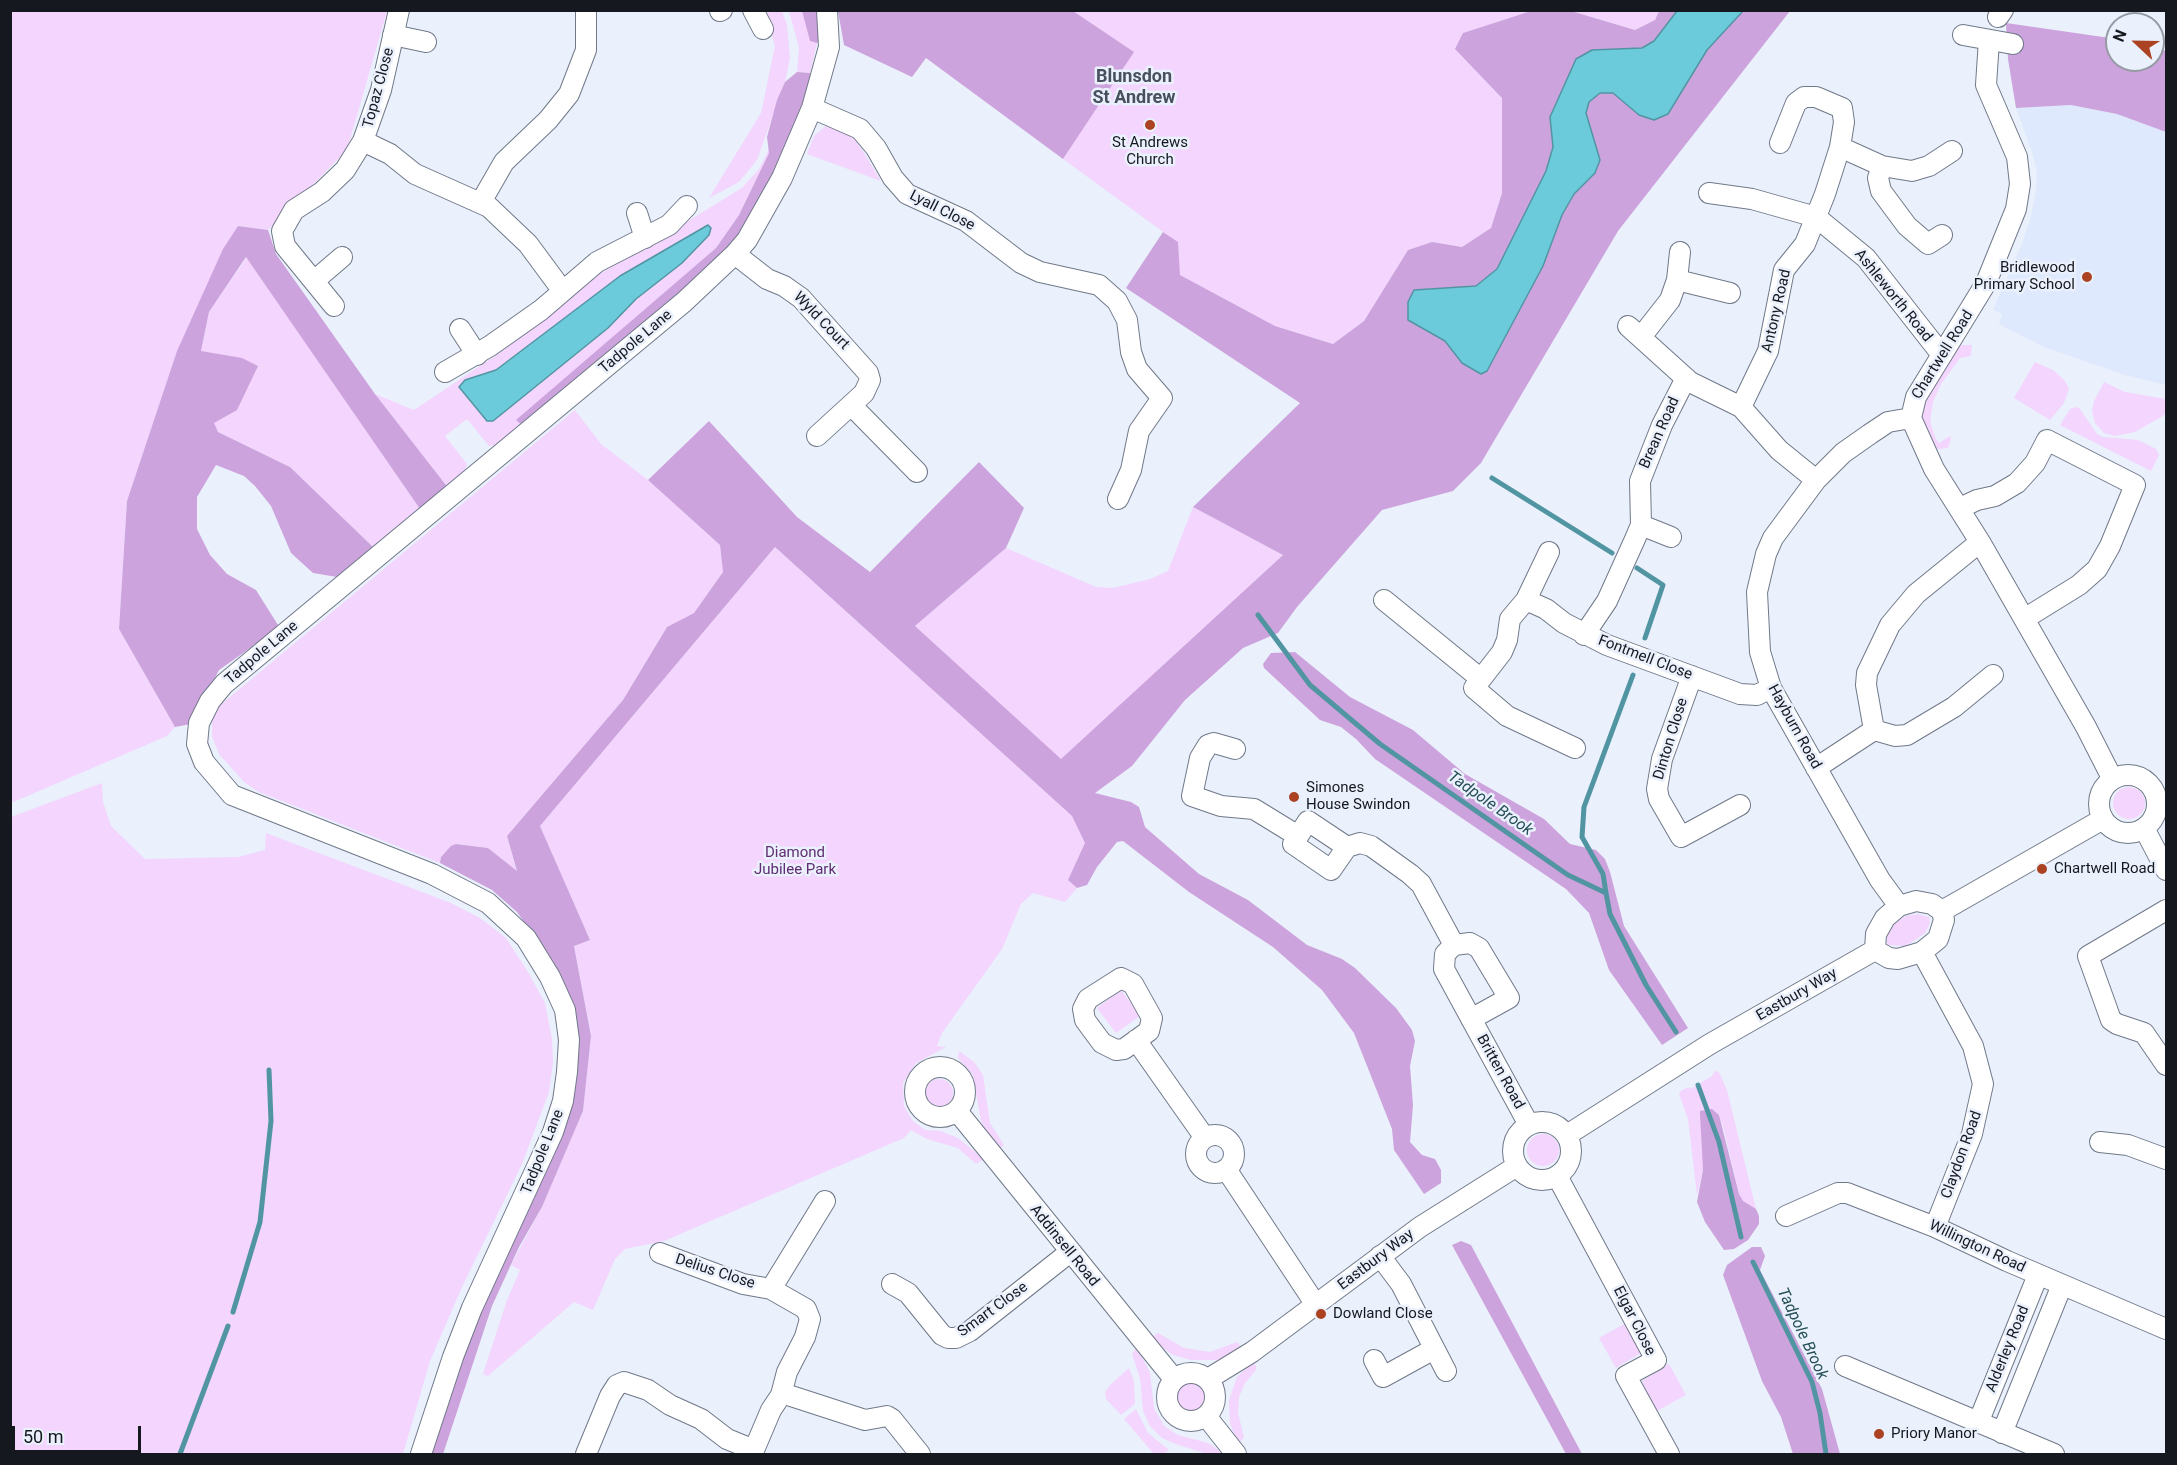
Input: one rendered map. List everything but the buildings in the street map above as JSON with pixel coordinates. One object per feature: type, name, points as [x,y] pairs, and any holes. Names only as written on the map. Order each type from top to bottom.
[{"type":"street","name":"Topaz Close","points":[[334,306],[285,246],[282,238],[284,224],[294,210],[321,192],[345,170],[363,141],[381,90],[399,10]]},
{"type":"street","points":[[481,202],[504,162],[548,120],[569,94],[586,51],[586,10]]},
{"type":"street","points":[[753,10],[763,29]]},
{"type":"street","name":"Tadpole Lane","points":[[421,1455],[437,1402],[468,1317],[554,1132],[563,1101],[570,1040],[565,1010],[550,977],[525,938],[488,903],[432,874],[232,795],[204,762],[197,744],[199,723],[210,701],[224,684],[594,378],[684,302],[735,254],[747,240],[782,178],[812,108],[829,47],[827,10]]},
{"type":"street","points":[[1963,34],[2013,44]]},
{"type":"street","name":"Topaz Close","points":[[393,35],[426,42]]},
{"type":"street","name":"Chartwell Road","points":[[1989,40],[1986,85],[2017,157],[2018,199],[2013,220],[1986,283],[1916,396],[1911,418],[1930,460],[2086,727],[2112,778]]},
{"type":"street","name":"Antony Road","points":[[1741,407],[1765,362],[1784,270],[1805,244],[1840,147],[1844,122],[1842,108],[1808,96],[1796,103],[1780,143]]},
{"type":"street","name":"Lyall Close","points":[[812,108],[860,129],[876,148],[898,185],[907,194],[966,221],[1031,268],[1099,285],[1117,301],[1127,320],[1131,352],[1137,369],[1162,398],[1139,431],[1131,470],[1118,499]]},
{"type":"street","name":"Topaz Close","points":[[363,141],[390,154],[415,174],[481,202],[523,237],[562,290]]},
{"type":"street","points":[[1840,147],[1882,166],[1912,171],[1929,166],[1952,152]]},
{"type":"street","points":[[1882,166],[1878,178],[1881,191],[1907,226],[1928,244],[1942,235]]},
{"type":"street","name":"Ashleworth Road","points":[[1709,193],[1752,199],[1816,217],[1866,258],[1929,342],[1942,355]]},
{"type":"street","points":[[445,372],[477,354],[541,310],[597,262],[669,225],[687,206]]},
{"type":"street","points":[[637,213],[645,238]]},
{"type":"street","points":[[1680,252],[1677,280],[1665,308],[1635,332],[1686,378],[1741,407],[1779,450],[1815,480]]},
{"type":"street","name":"Wyld Court","points":[[735,254],[767,279],[801,297],[862,363],[870,380],[864,393],[852,406],[817,436]]},
{"type":"street","points":[[314,281],[342,257]]},
{"type":"street","points":[[1677,280],[1730,293]]},
{"type":"street","points":[[460,328],[477,354]]},
{"type":"street","name":"Brean Road","points":[[1584,634],[1613,590],[1641,525],[1640,481],[1662,425],[1686,378]]},
{"type":"street","points":[[852,406],[917,472]]},
{"type":"street","name":"Hayburn Road","points":[[1899,906],[1880,880],[1771,688],[1758,637],[1757,592],[1760,573],[1773,538],[1815,480],[1843,453],[1888,422],[1911,418]]},
{"type":"street","points":[[1960,508],[1977,500],[1995,496],[2017,483],[2035,463],[2047,440],[2135,485],[2110,546],[2097,568],[2079,585],[2024,619]]},
{"type":"street","points":[[1641,525],[1671,537]]},
{"type":"street","points":[[1874,730],[1868,699],[1867,674],[1890,625],[1916,594],[1980,543]]},
{"type":"street","points":[[1549,552],[1526,600],[1512,615],[1505,646],[1474,688],[1507,716],[1575,748]]},
{"type":"street","points":[[1384,600],[1481,679]]},
{"type":"street","name":"Fontmell Close","points":[[1526,600],[1546,609],[1584,634],[1692,676],[1748,696],[1757,695],[1771,688]]},
{"type":"street","points":[[1816,768],[1874,730],[1895,736],[1907,735],[1954,706],[1993,675]]},
{"type":"street","name":"Dinton Close","points":[[1692,676],[1662,759],[1657,789],[1659,799],[1681,837],[1740,805]]},
{"type":"street","points":[[1235,749],[1214,743],[1208,745],[1200,758],[1192,796],[1221,806],[1254,809],[1298,836]]},
{"type":"street","points":[[2131,774],[2140,776],[2154,789],[2157,808],[2154,817],[2144,828],[2124,833],[2108,826],[2103,819],[2098,802],[2100,792],[2112,778],[2131,774]]},
{"type":"street","points":[[1942,911],[2103,819]]},
{"type":"street","points":[[1347,847],[1331,870],[1293,844],[1308,821],[1347,847],[1365,844],[1410,873],[1425,890],[1454,945]]},
{"type":"street","points":[[2144,828],[2166,870]]},
{"type":"street","points":[[1916,901],[1924,902],[1942,911],[1944,920],[1938,939],[1922,952],[1898,959],[1889,958],[1875,950],[1876,933],[1899,906],[1916,901]]},
{"type":"street","points":[[2166,910],[2088,957],[2111,1020],[2144,1033],[2166,1065]]},
{"type":"street","name":"Britten Road","points":[[1471,1019],[1509,998],[1479,948],[1470,943],[1454,945],[1445,954],[1444,969],[1471,1019],[1529,1125]]},
{"type":"street","name":"Eastbury Way","points":[[1567,1135],[1710,1044],[1875,950]]},
{"type":"street","name":"Claydon Road","points":[[1922,952],[1973,1046],[1983,1084],[1972,1134],[1935,1227]]},
{"type":"street","points":[[1136,1040],[1205,1138]]},
{"type":"street","name":"Addinsell Road","points":[[957,1112],[1174,1379]]},
{"type":"street","points":[[1549,1122],[1567,1135],[1571,1150],[1570,1159],[1566,1168],[1557,1176],[1546,1180],[1536,1179],[1527,1176],[1517,1166],[1514,1144],[1520,1132],[1529,1125],[1549,1122]]},
{"type":"street","points":[[1221,1136],[1229,1142],[1234,1155],[1226,1169],[1220,1173],[1208,1172],[1198,1164],[1196,1148],[1205,1138],[1221,1136]]},
{"type":"street","points":[[2100,1142],[2128,1145],[2166,1159]]},
{"type":"street","name":"Eastbury Way","points":[[1208,1379],[1252,1352],[1420,1227],[1517,1166]]},
{"type":"street","points":[[1226,1169],[1316,1305]]},
{"type":"street","name":"Elgar Close","points":[[1557,1176],[1656,1360],[1626,1376],[1669,1455]]},
{"type":"street","name":"Willington Road","points":[[1786,1216],[1843,1192],[1935,1227],[2038,1275],[2166,1329]]},
{"type":"street","name":"Delius Close","points":[[771,1289],[825,1201]]},
{"type":"street","name":"Smart Close","points":[[892,1284],[908,1293],[942,1335],[956,1338],[970,1331],[1070,1252]]},
{"type":"street","name":"Delius Close","points":[[660,1253],[743,1284],[771,1289],[806,1309],[810,1319],[805,1337],[787,1371],[781,1395],[771,1410],[752,1452]]},
{"type":"street","points":[[1380,1256],[1401,1284],[1446,1371]]},
{"type":"street","name":"Alderley Road","points":[[1978,1423],[2038,1275]]},
{"type":"street","name":"Alderley Road","points":[[2002,1433],[2062,1285]]},
{"type":"street","points":[[1374,1360],[1383,1377],[1434,1349]]},
{"type":"street","points":[[1845,1366],[2054,1455]]},
{"type":"street","points":[[1187,1372],[1202,1375],[1208,1379],[1215,1394],[1212,1410],[1206,1416],[1192,1421],[1178,1418],[1172,1413],[1166,1399],[1169,1385],[1174,1379],[1187,1372]]},
{"type":"street","points":[[586,1455],[610,1396],[617,1385],[624,1382],[648,1390],[670,1405],[696,1416],[727,1439],[752,1452]]},
{"type":"street","points":[[781,1395],[788,1395],[865,1420],[887,1416],[892,1419],[920,1455]]},
{"type":"street","points":[[1206,1416],[1236,1455]]},
{"type":"shaded area","points":[[802,11],[818,11],[822,37],[817,43],[810,41]]},
{"type":"shaded area","points":[[838,11],[1073,11],[1134,52],[1063,159],[926,58],[912,77],[844,45]]},
{"type":"shaded area","points":[[1531,11],[1571,11],[1635,30],[1655,20],[1659,11],[1677,11],[1654,41],[1642,48],[1592,50],[1561,92],[1550,117],[1553,147],[1546,171],[1497,269],[1476,286],[1414,290],[1408,320],[1445,341],[1462,363],[1481,374],[1487,371],[1543,266],[1562,215],[1574,194],[1595,173],[1600,160],[1586,113],[1589,102],[1600,93],[1613,93],[1639,115],[1668,115],[1707,50],[1743,11],[1790,11],[1618,231],[1481,463],[1453,491],[1382,510],[1297,607],[1278,633],[1243,648],[1185,700],[1132,766],[1095,793],[1131,802],[1139,807],[1145,827],[1199,874],[1248,900],[1307,945],[1342,959],[1355,968],[1396,1008],[1412,1030],[1415,1041],[1410,1066],[1413,1105],[1410,1142],[1422,1155],[1435,1159],[1441,1170],[1441,1183],[1424,1194],[1394,1150],[1392,1129],[1354,1033],[1322,990],[1273,947],[1189,892],[1123,841],[1117,842],[1097,867],[1087,885],[1077,888],[1068,880],[1085,843],[1072,816],[775,547],[540,826],[590,940],[574,946],[591,1036],[583,1111],[542,1207],[519,1247],[492,1306],[443,1454],[426,1454],[577,1057],[542,947],[517,912],[492,890],[440,863],[441,857],[456,844],[488,848],[517,871],[507,836],[623,700],[667,627],[694,613],[723,572],[720,545],[648,480],[709,421],[797,517],[870,572],[979,462],[1024,508],[1006,548],[915,626],[1061,759],[1283,555],[1193,507],[1300,403],[1126,288],[1163,232],[1178,242],[1180,275],[1275,326],[1333,344],[1364,321],[1408,250],[1432,242],[1462,247],[1491,228],[1502,193],[1502,98],[1455,49],[1463,33]]},
{"type":"shaded area","points":[[2006,23],[2105,37],[2105,72],[2165,72],[2166,51],[2166,132],[2117,114],[2071,105],[2016,108],[2008,59]]},
{"type":"shaded area","points":[[797,72],[810,73],[811,80],[799,124],[763,197],[737,239],[717,264],[524,427],[516,420],[716,248],[739,215],[769,153],[767,137],[777,100],[785,82]]},
{"type":"shaded area","name":"Bridlewood Primary School","points":[[2071,105],[2117,114],[2166,132],[2166,385],[2125,375],[2047,348],[1999,324],[2002,314],[1993,310],[2022,244],[2036,191],[2037,172],[2033,155],[2016,108]]},
{"type":"shaded area","points":[[238,226],[268,230],[276,254],[375,394],[449,489],[420,509],[246,257],[209,312],[201,351],[242,358],[258,366],[237,410],[214,423],[218,432],[290,467],[373,547],[337,577],[313,573],[291,553],[271,506],[255,486],[244,476],[216,465],[197,497],[197,529],[210,555],[227,574],[256,590],[278,625],[263,639],[219,670],[191,724],[175,727],[119,629],[127,501],[177,351],[223,249]]},
{"type":"shaded area","points":[[1295,652],[1350,697],[1413,730],[1465,774],[1544,819],[1570,844],[1596,850],[1605,859],[1610,872],[1624,926],[1688,1028],[1662,1045],[1609,970],[1589,913],[1566,889],[1375,759],[1341,727],[1320,720],[1264,668],[1263,664],[1271,653]]},
{"type":"shaded area","points":[[1712,1109],[1719,1115],[1739,1194],[1743,1201],[1756,1209],[1759,1216],[1759,1224],[1748,1240],[1734,1249],[1724,1250],[1705,1222],[1697,1202],[1703,1170],[1700,1111]]},
{"type":"shaded area","points":[[1461,1241],[1471,1245],[1582,1454],[1566,1454],[1452,1245]]},
{"type":"shaded area","points":[[1752,1247],[1761,1247],[1765,1256],[1760,1270],[1822,1389],[1840,1454],[1793,1454],[1781,1417],[1762,1381],[1723,1275],[1727,1265]]},
{"type":"green space","points":[[11,11],[387,11],[347,150],[268,230],[238,226],[177,351],[127,501],[119,629],[175,727],[167,736],[11,803]]},
{"type":"green space","points":[[764,11],[782,11],[787,25],[790,58],[785,82],[757,160],[739,182],[709,198],[761,113],[775,46]]},
{"type":"green space","points":[[789,11],[802,11],[810,40],[817,43],[810,73],[797,72],[799,48]]},
{"type":"green space","points":[[1073,11],[1531,11],[1463,33],[1502,98],[1502,193],[1491,228],[1462,247],[1432,242],[1408,250],[1364,321],[1333,344],[1275,326],[1180,275],[1177,242],[1063,159],[1133,52]]},
{"type":"green space","points":[[1571,11],[1659,11],[1655,20],[1635,30]]},
{"type":"green space","points":[[826,126],[856,140],[881,181],[807,154],[814,136]]},
{"type":"green space","points":[[769,149],[739,215],[716,248],[517,420],[524,427],[503,443],[489,446],[467,419],[445,436],[467,464],[462,478],[449,489],[375,394],[414,410],[504,350],[594,277],[681,228],[688,221],[742,188],[759,169]]},
{"type":"green space","points":[[247,257],[420,509],[373,547],[290,467],[218,432],[213,423],[201,351],[209,312]]},
{"type":"green space","points":[[1961,345],[1972,345],[1971,356],[1960,358],[1941,384],[1933,402],[1930,421],[1939,443],[1950,436],[1951,439],[1948,448],[1934,448],[1920,422],[1923,400],[1955,349]]},
{"type":"green space","points":[[2035,362],[2053,370],[2065,381],[2069,389],[2064,403],[2050,420],[2014,398]]},
{"type":"green space","points":[[2104,382],[2125,392],[2166,399],[2166,414],[2135,432],[2115,436],[2104,433],[2095,423],[2092,411],[2094,401]]},
{"type":"green space","points":[[2076,407],[2080,409],[2097,434],[2103,437],[2138,440],[2156,449],[2159,455],[2151,471],[2060,425],[2070,409]]},
{"type":"green space","points":[[575,410],[601,444],[648,480],[720,545],[723,572],[694,613],[667,627],[623,700],[507,836],[517,872],[488,848],[456,844],[441,857],[440,863],[259,792],[244,782],[219,754],[212,736],[212,719],[218,707]]},
{"type":"green space","points":[[1193,507],[1283,555],[1061,760],[915,626],[1006,548],[1096,587],[1113,588],[1150,579],[1168,571]]},
{"type":"green space","name":"Diamond Jubilee Park","points":[[775,547],[1072,816],[1082,833],[1085,843],[1068,880],[1077,888],[1065,902],[1033,893],[1021,904],[1002,949],[942,1033],[937,1046],[946,1047],[916,1063],[903,1083],[904,1106],[912,1120],[925,1130],[941,1131],[958,1138],[984,1159],[976,1164],[958,1148],[927,1139],[911,1130],[904,1138],[664,1241],[625,1249],[615,1259],[593,1310],[574,1302],[488,1376],[483,1374],[507,1300],[520,1270],[511,1265],[542,1207],[583,1111],[591,1035],[574,945],[590,940],[540,826]]},
{"type":"green space","points":[[102,783],[103,802],[111,826],[145,859],[238,857],[265,850],[266,833],[451,903],[480,918],[506,938],[545,1003],[552,1039],[553,1062],[549,1092],[522,1164],[462,1287],[430,1361],[403,1454],[11,1454],[11,817]]},
{"type":"green space","points":[[2129,787],[2140,792],[2145,803],[2140,814],[2129,819],[2118,814],[2113,803],[2118,792]]},
{"type":"green space","points":[[1918,914],[1929,917],[1930,923],[1925,933],[1906,946],[1888,945],[1886,938],[1895,923],[1906,916]]},
{"type":"green space","points":[[1121,990],[1140,1016],[1116,1033],[1097,1008]]},
{"type":"green space","points":[[959,1051],[974,1062],[983,1075],[990,1123],[1004,1145],[997,1151],[981,1121],[973,1075],[958,1058]]},
{"type":"green space","points":[[1715,1071],[1719,1072],[1727,1090],[1756,1209],[1742,1201],[1739,1194],[1724,1130],[1719,1115],[1715,1111],[1703,1143],[1703,1170],[1697,1195],[1688,1119],[1679,1094],[1688,1087],[1691,1089],[1712,1076]]},
{"type":"green space","points":[[939,1079],[949,1083],[953,1093],[949,1103],[939,1107],[929,1103],[925,1093],[929,1083]]},
{"type":"green space","points":[[1543,1134],[1554,1139],[1559,1150],[1554,1161],[1543,1166],[1532,1161],[1527,1150],[1532,1139]]},
{"type":"green space","points":[[1626,1323],[1641,1353],[1616,1368],[1599,1338]]},
{"type":"green space","points":[[1158,1333],[1184,1348],[1210,1352],[1237,1342],[1243,1349],[1217,1360],[1191,1360],[1173,1355],[1154,1342],[1150,1338]]},
{"type":"green space","points":[[1137,1347],[1150,1373],[1154,1408],[1164,1426],[1178,1435],[1208,1443],[1224,1454],[1207,1454],[1173,1443],[1162,1438],[1150,1426],[1143,1411],[1140,1378],[1132,1354]]},
{"type":"green space","points":[[1252,1363],[1256,1365],[1256,1370],[1245,1383],[1239,1397],[1238,1413],[1244,1437],[1238,1444],[1230,1423],[1229,1400],[1237,1377]]},
{"type":"green space","points":[[1669,1364],[1686,1395],[1655,1412],[1642,1381]]},
{"type":"green space","points":[[1129,1368],[1134,1381],[1135,1404],[1121,1415],[1106,1399],[1105,1392]]},
{"type":"green space","points":[[1190,1383],[1200,1387],[1204,1397],[1200,1407],[1190,1411],[1180,1407],[1176,1397],[1180,1387]]},
{"type":"green space","points":[[1136,1409],[1148,1433],[1169,1450],[1163,1454],[1154,1454],[1124,1419]]},
{"type":"water","points":[[1677,11],[1743,11],[1707,50],[1668,114],[1654,120],[1639,115],[1613,93],[1600,93],[1589,102],[1586,113],[1600,160],[1595,173],[1574,194],[1562,215],[1543,266],[1487,371],[1481,374],[1462,363],[1445,341],[1408,320],[1408,302],[1414,290],[1476,286],[1497,269],[1546,171],[1553,147],[1550,117],[1576,59],[1592,50],[1642,48],[1654,41]]},
{"type":"water","points":[[708,225],[711,228],[709,235],[682,263],[636,299],[608,328],[493,421],[487,421],[459,387],[465,380],[496,370],[620,276]]},
{"type":"waterway","points":[[1492,478],[1612,553]]},
{"type":"waterway","points":[[1637,568],[1663,585],[1645,638]]},
{"type":"waterway","name":"Tadpole Brook","points":[[1258,615],[1310,685],[1380,744],[1568,875],[1606,893],[1610,914],[1646,985],[1676,1032]]},
{"type":"waterway","points":[[1606,893],[1603,874],[1582,837],[1584,807],[1633,675]]},
{"type":"waterway","points":[[233,1312],[260,1222],[271,1121],[269,1070]]},
{"type":"waterway","name":"Tadpole Brook","points":[[1698,1085],[1719,1142],[1741,1237]]},
{"type":"waterway","name":"Tadpole Brook","points":[[1753,1262],[1812,1382],[1820,1413],[1826,1454]]},
{"type":"waterway","points":[[180,1454],[228,1326]]},
{"type":"place","name":"St Andrews Church","points":[[1150,125]]},
{"type":"place","name":"Bridlewood Primary School","points":[[2087,277]]},
{"type":"place","name":"Simones House Swindon","points":[[1294,797]]},
{"type":"place","name":"Chartwell Road","points":[[2042,869]]},
{"type":"place","name":"Dowland Close","points":[[1321,1314]]},
{"type":"place","name":"Priory Manor","points":[[1879,1434]]},
{"type":"district","name":"Blunsdon St Andrew","points":[[1134,88]]}]
